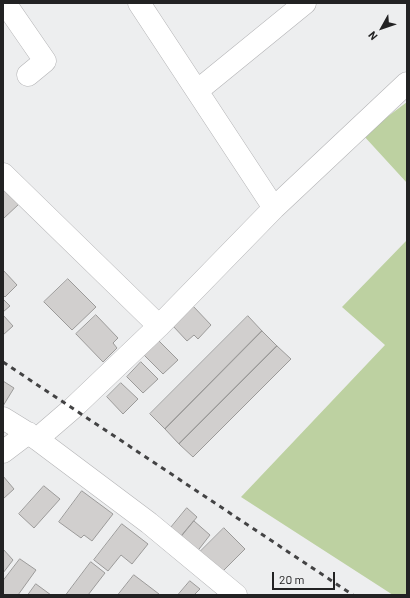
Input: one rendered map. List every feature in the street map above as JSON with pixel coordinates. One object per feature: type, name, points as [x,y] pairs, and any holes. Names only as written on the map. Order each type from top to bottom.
[{"type":"street","points":[[5,3],[45,61],[28,75]]},
{"type":"street","points":[[140,3],[274,208]]},
{"type":"street","points":[[197,91],[305,3]]},
{"type":"street","points":[[3,452],[33,436],[73,408],[159,326],[274,208],[407,83]]},
{"type":"street","points":[[3,174],[159,326]]},
{"type":"street","points":[[3,418],[33,436],[149,524],[236,595]]},
{"type":"green space","points":[[407,102],[407,183],[363,135]]},
{"type":"green space","points":[[407,240],[407,595],[393,595],[241,497],[385,345],[342,307]]},
{"type":"building","points":[[3,187],[19,204],[3,219]]},
{"type":"building","points":[[3,270],[17,285],[5,297],[3,295]]},
{"type":"building","points":[[68,279],[96,307],[72,330],[44,302]]},
{"type":"building","points":[[3,299],[10,306],[3,312]]},
{"type":"building","points":[[193,306],[211,325],[198,339],[194,335],[187,341],[173,326]]},
{"type":"building","points":[[3,315],[13,326],[3,335]]},
{"type":"building","points":[[96,315],[118,338],[113,343],[117,348],[103,362],[76,334]]},
{"type":"building","points":[[248,316],[262,331],[165,429],[150,414]]},
{"type":"building","points":[[262,331],[277,346],[179,444],[165,429]]},
{"type":"building","points":[[157,339],[178,360],[163,374],[142,353]]},
{"type":"building","points":[[277,346],[291,359],[193,457],[179,444]]},
{"type":"building","points":[[141,362],[158,379],[143,393],[127,377]]},
{"type":"building","points":[[3,381],[14,388],[3,406]]},
{"type":"building","points":[[121,383],[138,399],[123,414],[107,397]]},
{"type":"building","points":[[3,476],[14,489],[3,499]]},
{"type":"building","points":[[44,486],[60,499],[34,528],[19,514]]},
{"type":"building","points":[[82,491],[113,514],[92,541],[84,535],[81,538],[59,522]]},
{"type":"building","points":[[187,508],[197,517],[179,539],[169,530]]},
{"type":"building","points":[[194,521],[210,535],[196,553],[179,539]]},
{"type":"building","points":[[122,524],[148,544],[132,564],[121,555],[108,571],[94,560]]},
{"type":"building","points":[[224,528],[245,549],[219,575],[199,553]]},
{"type":"building","points":[[3,549],[13,560],[3,573]]},
{"type":"building","points":[[20,559],[36,570],[18,595],[3,595],[3,581]]},
{"type":"building","points":[[91,562],[105,573],[88,595],[66,595]]},
{"type":"building","points":[[134,575],[159,594],[159,595],[118,595]]},
{"type":"building","points":[[190,581],[200,589],[194,595],[178,595]]},
{"type":"building","points":[[36,584],[51,595],[28,595]]},
{"type":"railway","points":[[3,362],[353,595]]}]
